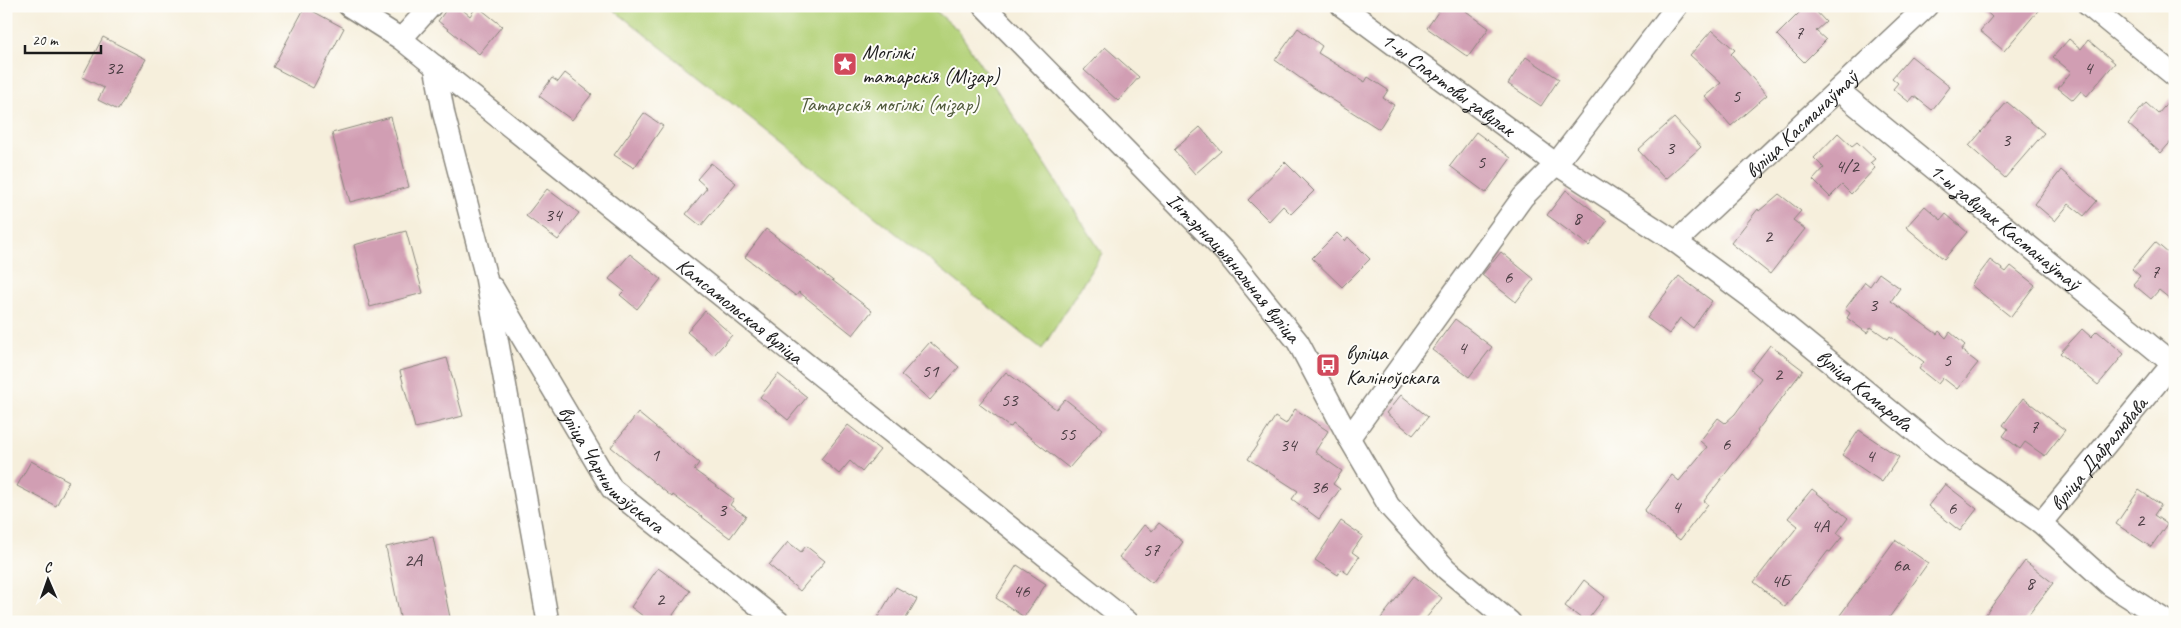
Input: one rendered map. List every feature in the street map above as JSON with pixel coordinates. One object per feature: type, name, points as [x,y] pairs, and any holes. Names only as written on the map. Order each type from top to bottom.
[{"type":"street","name":"Камсамольская вуліца","points":[[349,6],[401,39],[1128,622]]},
{"type":"street","points":[[401,39],[430,6]]},
{"type":"street","name":"Інтэрнацыянальная вуліца","points":[[984,6],[1227,254],[1298,342],[1349,438],[1389,506],[1446,569],[1510,622]]},
{"type":"street","name":"1-ы Спартовы завулак","points":[[1342,6],[1556,164]]},
{"type":"street","points":[[1349,438],[1523,197],[1556,164],[1678,6]]},
{"type":"street","name":"вуліца Касманаўтаў","points":[[1676,242],[1927,6]]},
{"type":"street","points":[[2089,6],[2175,76]]},
{"type":"street","name":"вуліца Чарнышэўскага","points":[[434,66],[444,115],[486,277],[548,622]]},
{"type":"street","name":"1-ы завулак Касманаўтаў","points":[[1838,90],[2174,362]]},
{"type":"street","name":"вуліца Камарова","points":[[1556,164],[1676,242],[1753,299],[1938,450],[2041,523],[2110,585],[2168,622]]},
{"type":"street","name":"вуліца Чарнышэўскага","points":[[486,277],[612,489],[779,622]]},
{"type":"street","name":"вуліца Дабралюбава","points":[[2041,523],[2174,362]]},
{"type":"green space","name":"Татарскія могілкі (мізар)","points":[[609,6],[930,6],[958,30],[1102,253],[1042,349]]},
{"type":"building","points":[[449,6],[458,6],[470,16],[477,6],[502,26],[479,54],[438,21]]},
{"type":"building","points":[[1442,6],[1459,6],[1489,28],[1468,57],[1427,28]]},
{"type":"building","points":[[1806,6],[1811,6],[1826,22],[1816,31],[1826,40],[1804,62],[1777,35]]},
{"type":"building","points":[[1980,6],[2042,6],[2004,51],[1980,31],[1992,17]]},
{"type":"building","points":[[305,7],[344,28],[313,88],[273,67]]},
{"type":"building","points":[[1298,28],[1322,46],[1318,53],[1365,82],[1368,77],[1388,90],[1383,98],[1394,105],[1379,129],[1314,88],[1275,60]]},
{"type":"building","points":[[1712,30],[1735,50],[1731,54],[1767,95],[1731,126],[1705,96],[1721,83],[1690,55]]},
{"type":"building","points":[[103,37],[146,59],[118,110],[98,100],[104,88],[82,77]]},
{"type":"building","points":[[2069,39],[2081,49],[2088,40],[2115,63],[2087,96],[2081,91],[2073,100],[2058,88],[2071,72],[2053,57]]},
{"type":"building","points":[[1105,47],[1139,77],[1118,101],[1084,70]]},
{"type":"building","points":[[1911,56],[1950,87],[1932,110],[1914,96],[1909,102],[1893,89],[1898,83],[1892,78]]},
{"type":"building","points":[[1526,57],[1559,79],[1541,106],[1508,84]]},
{"type":"building","points":[[565,73],[592,94],[572,120],[539,96],[552,78],[558,82]]},
{"type":"building","points":[[2175,94],[2175,137],[2161,153],[2128,124],[2146,103],[2158,114]]},
{"type":"building","points":[[2007,102],[2044,133],[2005,178],[1969,146]]},
{"type":"building","points":[[644,113],[663,126],[634,168],[614,155]]},
{"type":"building","points":[[391,117],[409,187],[350,202],[332,133]]},
{"type":"building","points":[[1674,118],[1701,147],[1665,179],[1638,150]]},
{"type":"building","points":[[1200,127],[1221,151],[1195,174],[1174,150]]},
{"type":"building","points":[[1476,132],[1511,158],[1486,193],[1450,166]]},
{"type":"building","points":[[1838,133],[1852,146],[1857,142],[1875,159],[1870,163],[1875,168],[1851,194],[1842,185],[1830,197],[1813,180],[1824,168],[1814,158]]},
{"type":"building","points":[[1285,162],[1314,191],[1291,214],[1283,206],[1269,221],[1248,200]]},
{"type":"building","points":[[711,163],[736,183],[701,226],[686,214],[707,188],[697,179]]},
{"type":"building","points":[[2061,170],[2097,201],[2084,216],[2069,204],[2055,221],[2035,204]]},
{"type":"building","points":[[547,189],[579,213],[558,240],[526,216]]},
{"type":"building","points":[[1566,190],[1607,221],[1589,246],[1547,215]]},
{"type":"building","points":[[1779,194],[1801,211],[1793,220],[1805,229],[1770,274],[1731,243],[1758,209],[1759,211]]},
{"type":"building","points":[[1925,206],[1941,220],[1946,214],[1967,232],[1944,259],[1906,227]]},
{"type":"building","points":[[766,229],[872,311],[853,335],[799,292],[796,296],[745,257]]},
{"type":"building","points":[[406,231],[423,293],[370,307],[354,245]]},
{"type":"building","points":[[1337,233],[1345,241],[1348,237],[1370,259],[1342,287],[1312,258]]},
{"type":"building","points":[[2155,242],[2175,259],[2175,303],[2159,290],[2151,299],[2133,284],[2140,276],[2132,269]]},
{"type":"building","points":[[1501,252],[1534,279],[1516,302],[1482,275]]},
{"type":"building","points":[[630,254],[661,279],[637,309],[620,295],[624,291],[609,279]]},
{"type":"building","points":[[1990,260],[2006,272],[2011,266],[2035,285],[2011,317],[1971,285]]},
{"type":"building","points":[[1879,273],[1900,288],[1891,301],[1937,334],[1939,331],[1946,338],[1950,332],[1965,345],[1961,350],[1978,363],[1957,389],[1943,378],[1938,384],[1919,369],[1924,362],[1890,336],[1888,339],[1871,327],[1867,333],[1847,318],[1850,313],[1845,309],[1865,282],[1870,286]]},
{"type":"building","points":[[1679,276],[1712,301],[1693,328],[1680,318],[1669,334],[1647,318]]},
{"type":"building","points":[[705,311],[732,335],[714,355],[687,332]]},
{"type":"building","points":[[1455,319],[1492,347],[1469,377],[1432,350]]},
{"type":"building","points":[[2082,329],[2091,337],[2097,331],[2124,354],[2098,385],[2060,353]]},
{"type":"building","points":[[930,342],[959,367],[930,400],[901,375]]},
{"type":"building","points":[[1770,345],[1803,370],[1704,501],[1708,504],[1680,540],[1644,511],[1672,475],[1679,481],[1707,447],[1700,441],[1718,418],[1725,423],[1735,414],[1761,378],[1751,370]]},
{"type":"building","points":[[447,358],[463,416],[415,428],[400,371]]},
{"type":"building","points":[[1006,372],[1056,409],[1065,399],[1103,429],[1069,468],[1013,424],[1011,427],[1008,426],[979,404]]},
{"type":"building","points":[[778,374],[807,397],[788,420],[760,397]]},
{"type":"building","points":[[1401,395],[1428,417],[1413,435],[1386,413]]},
{"type":"building","points":[[2023,398],[2065,430],[2045,456],[2025,442],[2020,449],[2003,436],[2008,429],[2003,425]]},
{"type":"building","points":[[1295,409],[1328,431],[1315,452],[1342,471],[1333,484],[1340,489],[1319,519],[1292,499],[1298,491],[1248,459],[1275,417],[1286,424]]},
{"type":"building","points":[[638,413],[699,463],[694,470],[734,499],[730,505],[746,516],[730,538],[673,495],[672,497],[611,447]]},
{"type":"building","points":[[848,425],[880,450],[862,472],[850,461],[839,474],[821,459]]},
{"type":"building","points":[[1859,430],[1899,457],[1882,482],[1842,455]]},
{"type":"building","points":[[31,461],[69,481],[56,506],[17,486]]},
{"type":"building","points":[[1945,484],[1977,509],[1960,531],[1928,506]]},
{"type":"building","points":[[1812,489],[1848,518],[1837,533],[1842,537],[1830,552],[1828,551],[1785,607],[1754,582],[1798,526],[1788,518]]},
{"type":"building","points":[[2139,490],[2161,505],[2154,515],[2167,524],[2151,547],[2116,524]]},
{"type":"building","points":[[1341,521],[1363,536],[1352,552],[1359,557],[1348,574],[1341,569],[1338,575],[1315,560]]},
{"type":"building","points":[[1159,523],[1183,542],[1152,583],[1119,557],[1144,525],[1152,531]]},
{"type":"building","points":[[433,537],[451,622],[401,622],[386,547]]},
{"type":"building","points":[[1895,540],[1928,563],[1886,622],[1835,622]]},
{"type":"building","points":[[788,542],[801,552],[806,546],[825,561],[800,591],[769,565]]},
{"type":"building","points":[[2025,561],[2053,583],[2023,622],[1980,622]]},
{"type":"building","points":[[1017,565],[1046,584],[1024,617],[996,598]]},
{"type":"building","points":[[658,568],[690,591],[668,622],[651,622],[631,607]]},
{"type":"building","points":[[1414,576],[1442,598],[1423,622],[1378,622]]},
{"type":"building","points":[[1584,580],[1605,597],[1586,622],[1565,606]]},
{"type":"building","points":[[896,587],[917,599],[904,622],[875,622]]},
{"type":"place","name":"Могілкі татарскія (Мізар)","points":[[845,64]]},
{"type":"place","name":"вуліца Каліноўскага","points":[[1328,365]]}]
